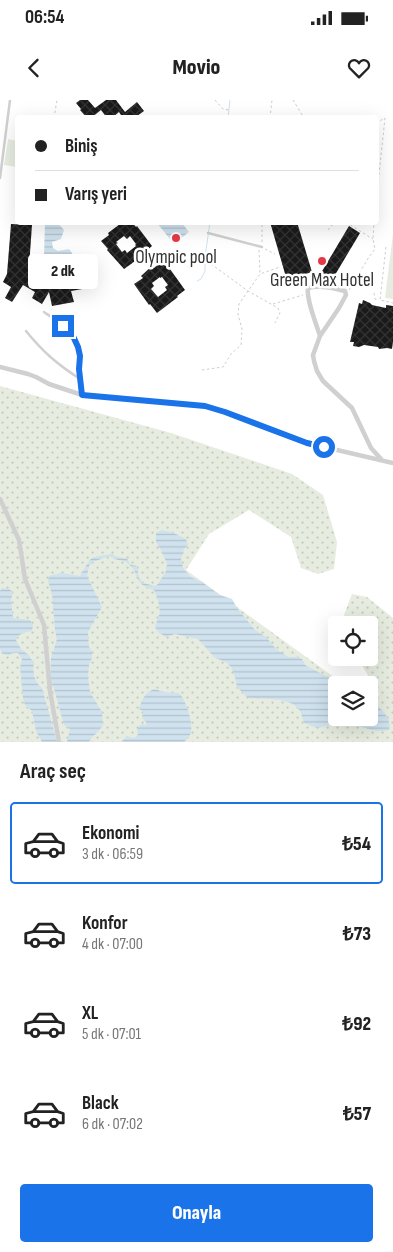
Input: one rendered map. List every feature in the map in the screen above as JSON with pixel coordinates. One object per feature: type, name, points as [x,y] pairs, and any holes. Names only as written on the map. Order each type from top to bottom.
[{"type":"street","points":[[320,336],[308,288],[314,286],[336,288],[345,291],[346,294],[320,336],[313,355],[323,380],[352,408],[371,448],[382,460]]},
{"type":"street","points":[[0,367],[36,377],[49,384],[82,395],[205,406],[307,443],[393,463]]},
{"type":"street","points":[[0,499],[19,540],[25,579],[44,626],[50,691],[59,742]]},
{"type":"lane","points":[[0,178],[10,100]]},
{"type":"lane","points":[[208,233],[262,247]]},
{"type":"lane","points":[[44,312],[73,336],[80,356],[79,369],[82,395]]},
{"type":"lane","points":[[26,331],[53,360],[80,379]]},
{"type":"path","points":[[54,115],[57,100]]},
{"type":"path","points":[[215,100],[223,109],[229,110]]},
{"type":"path","points":[[270,115],[272,100]]},
{"type":"path","points":[[293,100],[302,115]]},
{"type":"path","points":[[379,121],[385,118],[379,181]]},
{"type":"path","points":[[260,274],[258,250],[262,247],[262,225]]},
{"type":"path","points":[[328,230],[332,225]]},
{"type":"path","points":[[350,225],[373,239]]},
{"type":"path","points":[[346,294],[375,249],[373,239],[374,225]]},
{"type":"path","points":[[262,247],[275,254]]},
{"type":"path","points":[[380,300],[386,247]]},
{"type":"path","points":[[211,264],[248,291],[278,308],[280,313],[275,322]]},
{"type":"path","points":[[202,370],[223,367],[241,345],[242,329],[238,314],[239,304],[260,274],[280,267]]},
{"type":"path","points":[[374,293],[375,299],[393,303]]},
{"type":"path","points":[[272,304],[308,294]]},
{"type":"shaded area","points":[[8,139],[15,141],[15,167],[4,165]]},
{"type":"shaded area","points":[[393,234],[393,299],[385,298]]},
{"type":"shaded area","points":[[0,386],[171,433],[292,474],[323,495],[337,542],[334,569],[318,574],[301,568],[291,537],[249,510],[209,534],[186,570],[333,676],[328,676],[328,726],[378,726],[378,676],[368,676],[363,666],[378,666],[378,616],[344,616],[352,594],[367,597],[393,618],[393,742],[0,742]]},
{"type":"water","points":[[45,225],[60,225],[64,230],[61,239],[52,242],[53,248],[58,251],[69,249],[77,267],[65,269],[56,261],[51,261],[44,256]]},
{"type":"water","name":"Olympic pool","points":[[159,225],[184,225],[189,232],[174,244]]},
{"type":"water","points":[[161,530],[172,532],[186,539],[188,545],[184,549],[181,559],[183,568],[191,577],[202,582],[220,595],[232,599],[255,630],[266,637],[276,649],[289,657],[302,659],[305,665],[328,677],[328,726],[317,728],[304,723],[300,711],[290,703],[248,698],[237,687],[231,667],[226,662],[215,658],[198,639],[175,634],[166,637],[158,632],[155,627],[160,612],[154,590],[139,581],[134,570],[126,562],[106,557],[93,562],[89,566],[87,576],[102,607],[88,632],[92,658],[89,664],[88,677],[90,692],[102,712],[103,725],[89,742],[67,742],[70,729],[64,725],[53,685],[50,691],[51,658],[57,639],[52,594],[48,581],[49,576],[61,573],[80,576],[94,557],[112,554],[127,559],[131,565],[137,566],[139,578],[143,583],[155,586],[166,571],[167,564],[156,542],[156,533]]},
{"type":"water","points":[[2,588],[13,592],[11,600],[13,618],[30,620],[33,625],[32,631],[21,634],[16,640],[21,649],[34,662],[34,676],[42,688],[57,742],[42,742],[36,731],[32,711],[25,705],[20,667],[22,659],[18,653],[3,654],[0,649],[0,591]]},
{"type":"water","points":[[154,689],[179,693],[182,696],[190,717],[191,732],[189,736],[184,742],[121,742],[127,736],[136,737],[139,726],[142,724],[146,725],[142,718],[143,711],[139,709],[142,700]]},
{"type":"water","points":[[378,706],[386,715],[389,730],[372,730],[359,726],[378,726]]},
{"type":"building","points":[[80,100],[88,100],[95,108],[106,100],[116,100],[125,112],[137,102],[144,111],[138,115],[121,115],[119,112],[116,115],[105,115],[101,110],[95,115],[84,115],[76,103]]},
{"type":"building","points":[[11,224],[32,225],[28,281],[40,288],[46,288],[86,279],[88,288],[71,291],[74,302],[52,306],[49,292],[42,304],[32,298],[35,292],[23,285],[12,302],[5,298],[11,287],[3,282],[7,274]]},
{"type":"building","points":[[119,225],[134,225],[152,246],[145,254],[124,269],[101,241],[109,235],[108,233]],"holes":[[[124,236],[127,239],[130,236],[136,246],[127,253],[125,250],[122,252],[116,242]]]},
{"type":"building","points":[[271,225],[298,225],[312,272],[302,275],[303,280],[288,284]]},
{"type":"building","points":[[349,226],[360,233],[332,280],[321,273]]},
{"type":"building","points":[[162,261],[185,290],[157,313],[134,284],[143,278],[141,276],[152,266],[154,268]],"holes":[[[162,277],[168,285],[165,287],[167,290],[158,297],[151,289],[154,286],[152,283]]]},
{"type":"building","points":[[363,300],[372,305],[386,308],[386,305],[393,306],[392,349],[379,349],[378,347],[364,345],[359,347],[353,346],[354,342],[350,342],[359,303],[362,304]]},
{"type":"waterway","points":[[228,115],[230,100]]},
{"type":"waterway","points":[[197,281],[201,279],[205,271],[210,225]]},
{"type":"place","name":"Olympic pool","points":[[176,238]]},
{"type":"place","name":"Green Max Hotel","points":[[322,261]]},
{"type":"route","points":[[63,326],[73,336],[78,347],[82,395],[205,406],[307,443],[324,447]]}]
